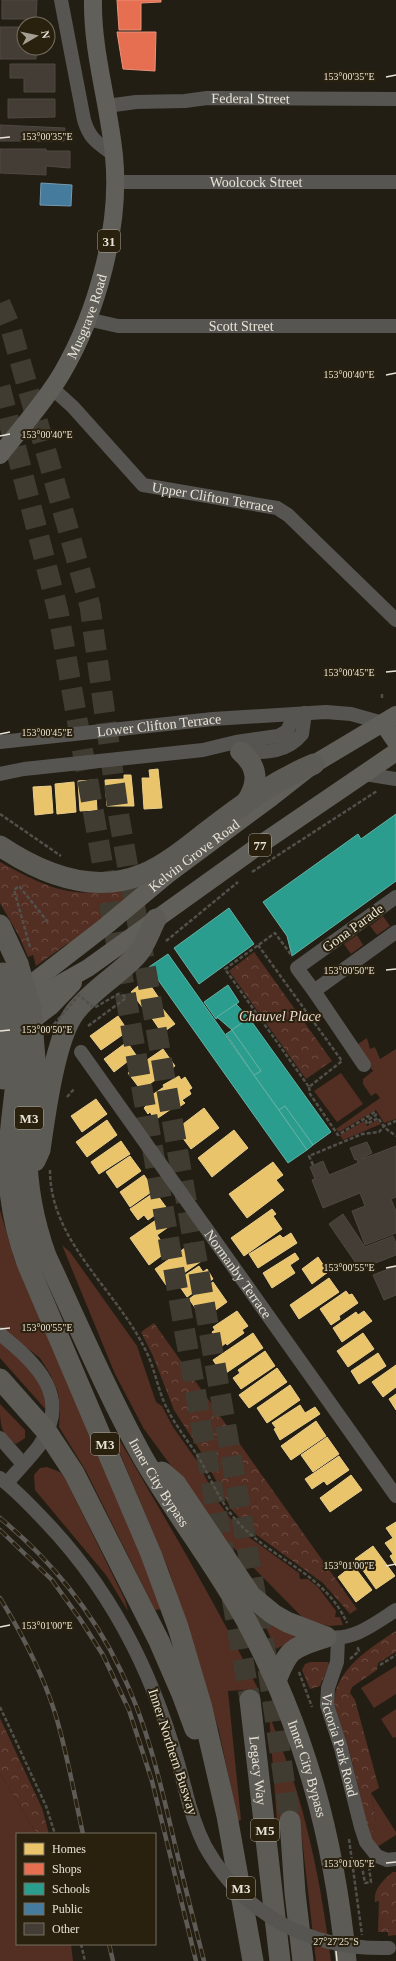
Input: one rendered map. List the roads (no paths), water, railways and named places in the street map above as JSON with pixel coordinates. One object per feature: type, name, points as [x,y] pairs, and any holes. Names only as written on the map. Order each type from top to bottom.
[{"type":"highway","points":[[241,752],[251,763],[255,774],[255,786],[247,800]]},
{"type":"highway","points":[[0,846],[22,860],[54,875],[69,880],[95,882],[124,880],[145,874],[184,848],[247,800],[278,780],[314,764]]},
{"type":"highway","points":[[0,855],[5,858],[22,860]]},
{"type":"highway","points":[[28,1178],[40,1150],[58,1054],[66,1028],[80,1006],[137,955],[156,919]]},
{"type":"highway","name":"Inner City Bypass","points":[[0,925],[31,1009],[35,1059],[27,1135],[28,1178],[33,1215],[46,1256],[122,1419],[142,1457],[226,1586],[246,1620],[276,1681],[294,1723],[317,1794],[338,1898],[346,1961]]},
{"type":"highway","name":"Inner City Bypass","points":[[13,963],[9,993],[17,1028],[10,1075],[9,1167],[13,1216],[18,1239],[27,1264],[130,1503],[166,1594],[200,1701],[227,1816],[253,1961]]},
{"type":"highway","points":[[0,1014],[3,1050],[10,1075],[0,1100]]},
{"type":"highway","points":[[0,1378],[47,1432],[81,1487],[159,1641],[182,1694],[227,1816]]},
{"type":"highway","points":[[142,1457],[176,1484],[251,1596],[273,1614],[287,1622],[332,1638]]},
{"type":"highway","points":[[276,1681],[285,1658],[294,1649],[302,1644],[332,1638]]},
{"type":"highway","name":"Legacy Way","points":[[250,1700],[280,1961]]},
{"type":"highway","name":"M5","points":[[290,1821],[295,1893],[303,1961]]},
{"type":"main road","name":"Musgrave Road","points":[[0,455],[52,388],[71,356],[87,319],[102,272],[108,246],[116,182],[114,155],[96,41],[93,0]]},
{"type":"main road","points":[[392,723],[396,742]]},
{"type":"main road","name":"Kelvin Grove Road","points":[[0,1006],[43,976],[108,925],[167,875],[314,764],[392,723]]},
{"type":"main road","name":"Kelvin Grove Road","points":[[0,1024],[49,990],[88,968],[261,844],[396,752]]},
{"type":"main road","name":"Kelvin Grove Road","points":[[0,1046],[51,1006],[88,968]]},
{"type":"street","points":[[61,0],[84,120],[88,133],[92,139],[114,155]]},
{"type":"street","name":"Federal Street","points":[[107,106],[136,102],[185,102],[207,98],[396,99]]},
{"type":"street","name":"Woolcock Street","points":[[116,182],[396,182]]},
{"type":"street","name":"Scott Street","points":[[87,319],[118,326],[396,326]]},
{"type":"street","name":"Upper Clifton Terrace","points":[[52,388],[74,409],[144,485],[277,508],[288,515],[396,620]]},
{"type":"street","name":"Lower Clifton Terrace","points":[[0,742],[213,719],[326,712],[346,713],[392,723]]},
{"type":"street","name":"Lower Clifton Terrace","points":[[0,774],[38,767],[203,750],[236,742],[281,735],[300,714]]},
{"type":"street","name":"Lower Clifton Terrace","points":[[203,750],[272,752],[287,747],[302,734],[300,714]]},
{"type":"street","points":[[365,774],[396,779]]},
{"type":"street","name":"Gona Parade","points":[[396,897],[297,968],[314,991],[396,932]]},
{"type":"street","points":[[314,991],[364,1065]]},
{"type":"street","name":"Normanby Terrace","points":[[81,1052],[396,1496]]},
{"type":"street","name":"Inner Northern Busway","points":[[0,1334],[23,1352],[46,1380],[51,1395],[52,1410],[51,1422],[47,1432],[38,1446],[23,1464],[3,1481],[70,1547],[91,1574],[123,1625],[159,1703],[197,1828],[209,1852],[227,1879],[255,1906],[289,1928],[322,1941],[348,1947],[389,1948]]},
{"type":"street","points":[[0,1438],[23,1464]]},
{"type":"street","points":[[332,1638],[353,1636],[396,1610]]},
{"type":"street","name":"Victoria Park Road","points":[[332,1638],[337,1662],[328,1688],[327,1705],[351,1784],[361,1827],[371,1849],[382,1859],[396,1858]]},
{"type":"tunnel","points":[[0,303],[11,329],[90,606],[119,817],[266,1655],[290,1821]]},
{"type":"tunnel","points":[[0,387],[58,611],[225,1560]]},
{"type":"tunnel","points":[[232,1598],[250,1700]]},
{"type":"railway","points":[[0,1518],[53,1569],[84,1607],[110,1649],[130,1690],[151,1750],[204,1961]]},
{"type":"railway","points":[[0,1530],[52,1580],[80,1619],[103,1655],[129,1710],[152,1781],[196,1961]]},
{"type":"railway","points":[[0,1598],[31,1654],[50,1698],[63,1743],[83,1833]]},
{"type":"railway","points":[[109,1945],[113,1961]]},
{"type":"park label","name":"Chauvel Place","points":[[280,1016]]}]
